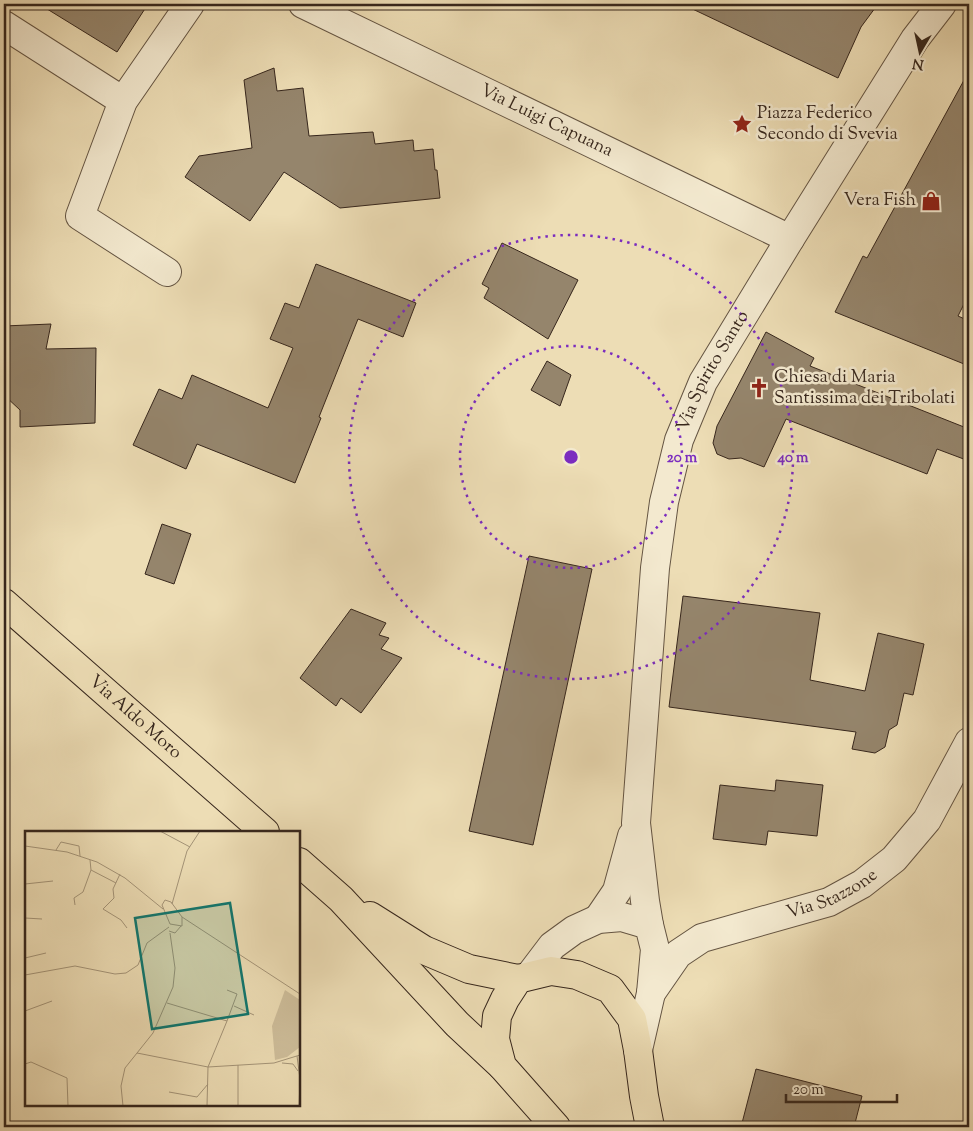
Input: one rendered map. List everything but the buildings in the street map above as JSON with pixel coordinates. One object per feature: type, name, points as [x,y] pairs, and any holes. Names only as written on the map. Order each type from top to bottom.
[{"type":"main road","name":"Via Aldo Moro","points":[[4,603],[264,831]]},
{"type":"main road","points":[[300,863],[341,899],[457,1024],[502,1066],[556,1127]]},
{"type":"main road","points":[[341,899],[424,950],[469,969],[524,977],[551,970],[577,975],[610,989],[632,1019],[650,1127]]},
{"type":"main road","points":[[502,1066],[495,1039],[497,1016],[505,999],[524,977]]},
{"type":"street","points":[[167,272],[80,216],[124,101],[190,4]]},
{"type":"street","name":"Via Luigi Capuana","points":[[303,4],[790,239]]},
{"type":"street","name":"Via Spirito Santo","points":[[636,823],[655,568],[664,502],[679,440],[703,382],[915,39],[942,4]]},
{"type":"street","points":[[4,25],[124,101]]},
{"type":"street","name":"Via Stazzone","points":[[651,993],[678,954],[702,938],[829,902],[862,884],[894,859],[927,820],[969,742]]},
{"type":"street","points":[[598,919],[617,891],[636,823]]},
{"type":"street","points":[[636,823],[645,901],[655,949],[651,993],[638,1050]]},
{"type":"street","points":[[524,977],[552,946],[574,930],[598,919],[622,917],[649,925]]},
{"type":"place","name":"Piazza Federico Secondo di Svevia","points":[[742,124]]},
{"type":"place","name":"Vera Fish","points":[[931,201]]},
{"type":"place","name":"Chiesa di Maria Santissima dei Tribolati","points":[[759,388]]}]
